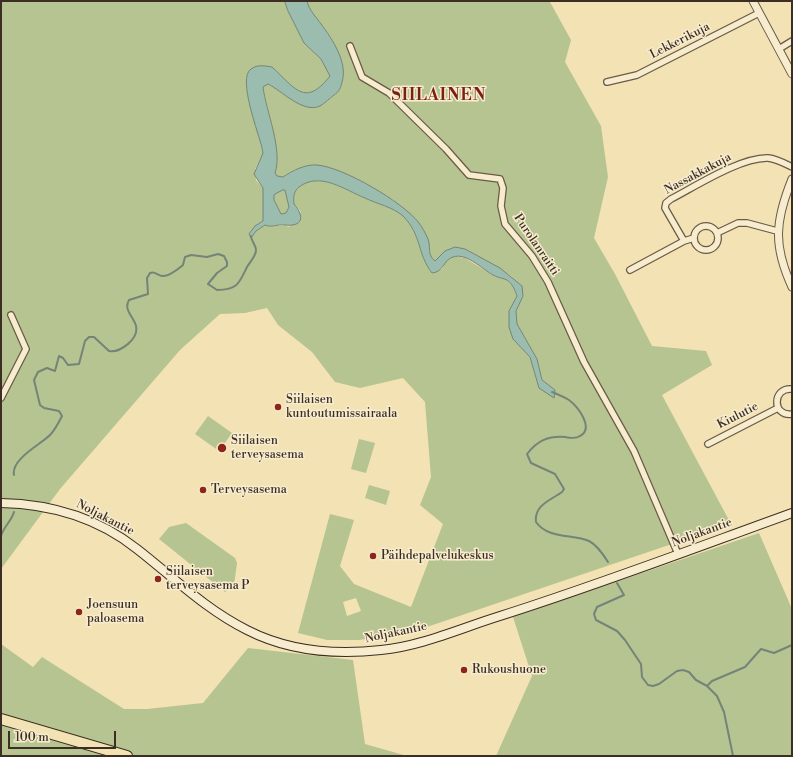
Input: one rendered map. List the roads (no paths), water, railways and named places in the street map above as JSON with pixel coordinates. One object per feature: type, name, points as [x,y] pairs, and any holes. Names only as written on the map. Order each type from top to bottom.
[{"type":"highway","points":[[1,719],[127,756]]},
{"type":"main road","name":"Noljakantie","points":[[1,503],[39,505],[80,517],[127,542],[208,606],[249,632],[290,645],[330,652],[384,650],[418,643],[515,611],[792,513]]},
{"type":"street","points":[[753,1],[792,74]]},
{"type":"street","name":"Lekkerikuja","points":[[607,82],[637,75],[759,13]]},
{"type":"street","points":[[779,49],[792,41]]},
{"type":"street","name":"Purolanraitti","points":[[350,46],[362,77],[389,93],[446,149],[469,175],[500,179],[504,188],[501,206],[505,224],[532,256],[548,282],[584,362],[634,451],[678,554]]},
{"type":"street","name":"Nassakkakuja","points":[[684,241],[665,208],[671,199],[742,163],[768,158],[792,167]]},
{"type":"street","points":[[792,180],[783,200],[778,231],[784,270],[792,287]]},
{"type":"street","points":[[717,233],[738,223],[747,222],[778,231]]},
{"type":"street","points":[[702,227],[711,227],[717,233],[718,242],[716,246],[709,250],[704,250],[697,246],[694,238],[696,233],[702,227]]},
{"type":"street","points":[[630,270],[684,241],[694,238]]},
{"type":"street","points":[[1,398],[26,349],[11,315]]},
{"type":"street","points":[[792,389],[787,388],[779,394],[776,401],[778,408],[785,414],[792,414]]},
{"type":"street","name":"Kiulutie","points":[[708,444],[778,408]]},
{"type":"waterway","points":[[14,475],[14,469],[21,458],[50,435],[62,416],[59,411],[44,408],[40,405],[34,380],[38,372],[47,368],[55,371],[59,356],[63,358],[68,365],[79,364],[85,341],[89,337],[94,337],[109,351],[118,350],[128,344],[135,336],[136,331],[135,323],[127,307],[129,300],[148,294],[147,278],[150,273],[155,273],[162,276],[170,274],[183,265],[185,257],[191,255],[207,257],[218,254],[224,256],[227,266],[217,273],[208,284],[217,290],[224,290],[234,287],[240,281],[256,252],[251,236]]},
{"type":"waterway","points":[[552,392],[572,403],[583,417],[586,428],[577,438],[548,438],[535,445],[527,454],[531,463],[555,474],[564,489],[540,507],[536,516],[536,522],[541,527],[554,534],[589,541],[597,547],[608,562]]},
{"type":"waterway","points":[[1,536],[14,512]]},
{"type":"waterway","points":[[617,583],[624,595],[597,607],[594,614],[596,620],[617,631],[625,640],[641,664],[642,677],[648,685],[653,686],[659,684],[677,671],[683,670],[689,672],[696,680],[707,686],[717,696],[724,712],[733,756]]},
{"type":"waterway","points":[[707,686],[712,681],[745,667],[761,649],[774,653],[792,645]]},
{"type":"place","name":"Siilaisen kuntoutumissairaala","points":[[278,407]]},
{"type":"place","name":"Siilaisen terveysasema","points":[[222,448]]},
{"type":"place","name":"Terveysasema","points":[[203,490]]},
{"type":"place","name":"Päihdepalvelukeskus","points":[[373,556]]},
{"type":"place","name":"Siilaisen terveysasema P","points":[[158,579]]},
{"type":"place","name":"Joensuun paloasema","points":[[79,612]]},
{"type":"place","name":"Rukoushuone","points":[[464,670]]},
{"type":"district","name":"SIILAINEN","points":[[439,96]]}]
